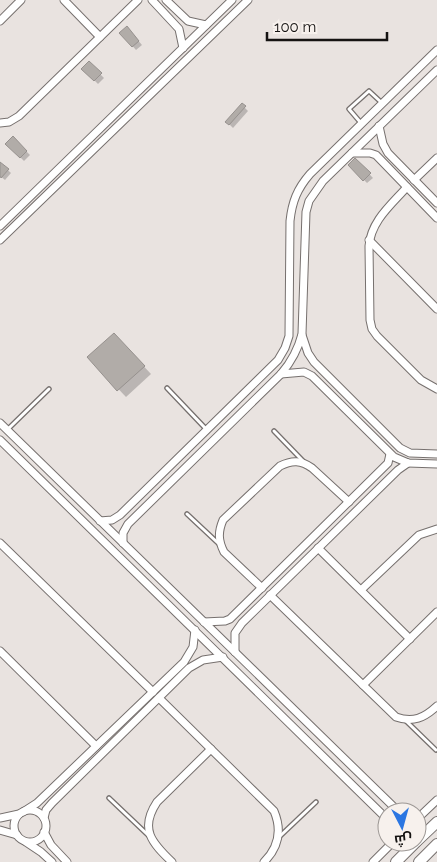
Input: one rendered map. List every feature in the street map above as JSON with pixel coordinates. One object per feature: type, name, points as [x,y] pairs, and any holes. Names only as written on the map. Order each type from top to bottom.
[{"type":"street","points":[[0,21],[21,0]]},
{"type":"street","points":[[64,0],[100,37]]},
{"type":"street","points":[[0,124],[9,122],[19,116],[138,0]]},
{"type":"street","points":[[152,0],[176,25],[181,33],[183,48]]},
{"type":"street","points":[[166,0],[193,23],[206,26]]},
{"type":"street","points":[[0,226],[3,219],[100,129],[232,0]]},
{"type":"street","points":[[0,240],[248,0]]},
{"type":"street","points":[[176,25],[184,17]]},
{"type":"street","points":[[100,521],[112,520],[120,515],[278,360],[289,336],[291,208],[301,184],[437,50]]},
{"type":"street","points":[[123,543],[123,533],[128,524],[291,362],[298,349],[302,334],[304,224],[309,201],[323,181],[437,70]]},
{"type":"street","points":[[379,126],[385,149],[437,203]]},
{"type":"street","points":[[100,129],[108,136]]},
{"type":"street","points":[[352,153],[376,155],[437,218]]},
{"type":"street","points":[[414,180],[437,158]]},
{"type":"street","points":[[407,187],[378,219],[369,240],[370,320],[372,329],[377,336],[421,380],[437,389]]},
{"type":"street","points":[[369,240],[437,309]]},
{"type":"street","points":[[290,274],[303,274]]},
{"type":"street","points":[[302,334],[308,353],[314,362],[400,448],[410,453],[437,454]]},
{"type":"street","points":[[281,374],[299,372],[308,374],[398,460],[408,463],[437,464]]},
{"type":"street","points":[[0,423],[235,652],[379,802]]},
{"type":"street","points":[[0,440],[223,658],[378,802]]},
{"type":"street","points":[[204,622],[224,621],[234,615],[388,463],[390,454]]},
{"type":"street","points":[[262,588],[224,552],[220,544],[220,528],[223,520],[280,466],[289,462],[305,463],[349,502]]},
{"type":"street","points":[[235,652],[236,633],[242,623],[398,470],[408,463]]},
{"type":"street","points":[[361,590],[419,535],[437,529]]},
{"type":"street","points":[[0,543],[153,692]]},
{"type":"street","points":[[318,548],[410,639]]},
{"type":"street","points":[[146,582],[154,574]]},
{"type":"street","points":[[270,595],[396,717],[405,720],[419,719],[437,706]]},
{"type":"street","points":[[363,685],[437,612]]},
{"type":"street","points":[[234,615],[242,623]]},
{"type":"street","points":[[44,818],[49,806],[58,796],[159,698],[187,665],[193,647],[195,630]]},
{"type":"street","points":[[0,651],[96,746]]},
{"type":"street","points":[[16,835],[14,824],[21,813],[37,803],[153,692],[187,665],[203,660],[223,658]]},
{"type":"street","points":[[159,698],[274,811],[279,828],[278,838],[275,848],[264,862]]},
{"type":"street","points":[[172,862],[155,846],[150,837],[148,828],[152,810],[157,802],[212,750]]},
{"type":"street","points":[[51,790],[58,796]]},
{"type":"street","points":[[427,810],[437,800]]},
{"type":"street","points":[[0,818],[35,811],[44,818],[46,825],[39,839],[26,842]]},
{"type":"street","points":[[427,832],[437,822]]},
{"type":"street","points":[[0,830],[16,835],[52,862],[60,854]]},
{"type":"street","points":[[44,832],[48,841],[67,862]]},
{"type":"street","points":[[419,862],[437,844]]},
{"type":"street","points":[[372,862],[382,852]]},
{"type":"street","points":[[396,862],[406,852]]},
{"type":"lane","points":[[362,123],[349,109],[370,91],[382,103]]},
{"type":"lane","points":[[167,388],[207,430]]},
{"type":"lane","points":[[8,430],[49,389]]},
{"type":"lane","points":[[274,432],[305,463]]},
{"type":"lane","points":[[188,514],[220,544]]},
{"type":"lane","points":[[405,720],[436,750]]},
{"type":"lane","points":[[109,798],[150,837]]},
{"type":"lane","points":[[278,838],[316,802]]},
{"type":"building","points":[[127,26],[139,41],[132,47],[119,33]]},
{"type":"building","points":[[89,61],[102,73],[94,81],[81,69]]},
{"type":"building","points":[[242,103],[246,106],[229,125],[225,122]]},
{"type":"building","points":[[13,136],[27,151],[20,158],[5,144]]},
{"type":"building","points":[[355,158],[371,173],[363,181],[348,165]]},
{"type":"building","points":[[0,162],[9,169],[1,178],[0,176]]},
{"type":"building","points":[[114,333],[145,366],[117,391],[87,357]]}]
